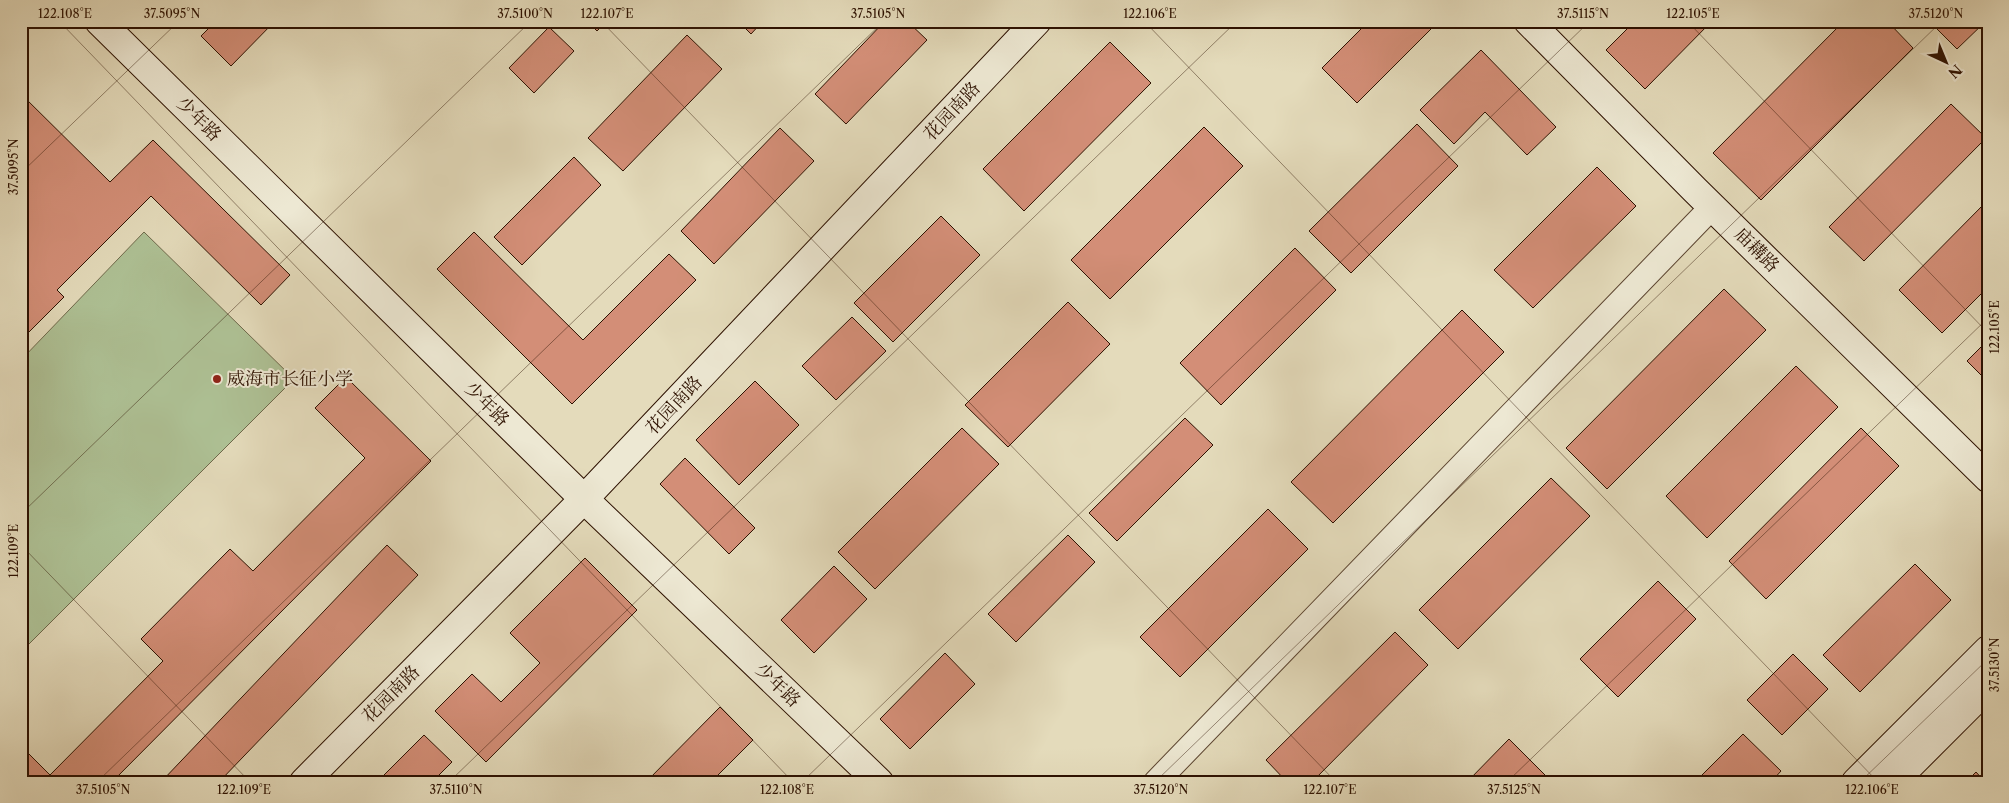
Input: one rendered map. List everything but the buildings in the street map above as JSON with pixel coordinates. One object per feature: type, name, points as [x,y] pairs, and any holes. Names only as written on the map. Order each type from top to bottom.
[{"type":"street","name":"少年路","points":[[99,21],[584,499],[879,782]]},
{"type":"street","name":"花园南路","points":[[304,782],[584,499],[1037,21]]},
{"type":"street","name":"庙耩路","points":[[1528,21],[1988,478]]},
{"type":"street","points":[[1156,782],[1713,206]]},
{"type":"street","points":[[1856,782],[1988,650]]},
{"type":"street","points":[[1893,782],[1988,687]]},
{"type":"green space","points":[[144,232],[294,379],[21,652],[21,360]]},
{"type":"place","name":"威海市长征小学","points":[[217,379]]}]
